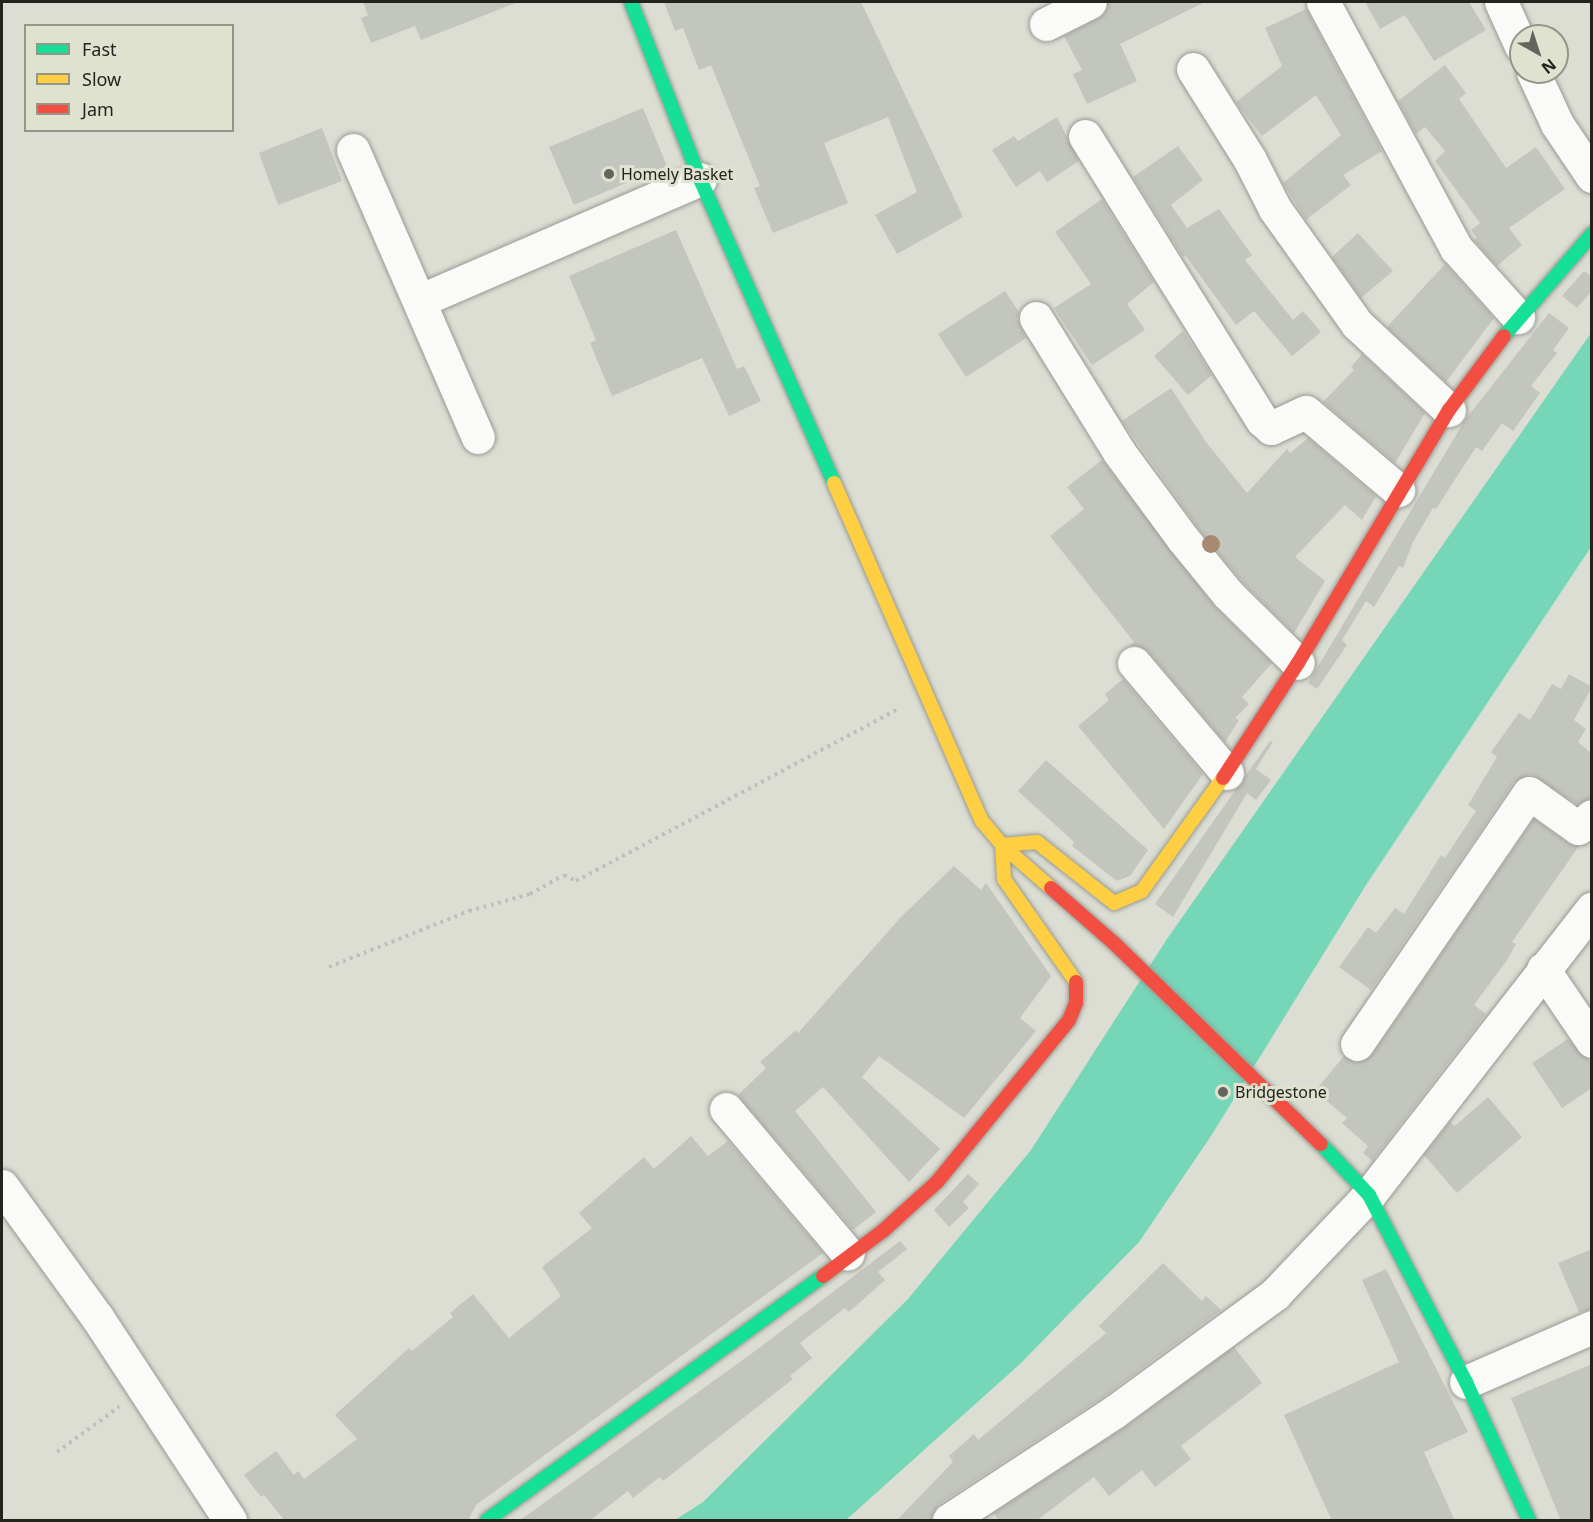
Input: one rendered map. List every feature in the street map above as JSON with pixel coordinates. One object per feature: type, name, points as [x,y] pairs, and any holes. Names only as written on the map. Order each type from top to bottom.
[{"type":"street","points":[[631,2],[700,179],[982,821],[1002,845],[1115,944],[1291,1112],[1369,1194],[1466,1382],[1529,1521]]},
{"type":"street","points":[[1046,24],[1090,2]]},
{"type":"street","points":[[1323,2],[1354,65],[1456,248],[1518,316]]},
{"type":"street","points":[[1501,2],[1511,24]]},
{"type":"street","points":[[1193,69],[1250,160],[1275,209],[1357,324],[1449,410]]},
{"type":"street","points":[[1539,84],[1557,124],[1592,176]]},
{"type":"street","points":[[1085,136],[1262,420],[1271,428],[1306,412],[1398,490]]},
{"type":"street","points":[[353,150],[421,300],[478,437]]},
{"type":"street","points":[[421,300],[700,179]]},
{"type":"street","points":[[1002,845],[1037,842],[1114,903],[1128,901],[1142,891],[1227,773],[1298,663],[1398,490],[1449,410],[1518,316],[1592,234]]},
{"type":"street","points":[[1036,318],[1119,452],[1183,539],[1228,594],[1298,663]]},
{"type":"street","points":[[1134,663],[1227,773]]},
{"type":"street","points":[[1357,1044],[1529,793],[1578,828],[1592,816]]},
{"type":"street","points":[[487,1521],[740,1339],[848,1254],[884,1230],[937,1182],[1069,1020],[1076,1004],[1076,979],[1004,879],[1002,845]]},
{"type":"street","points":[[967,1516],[1275,1294],[1369,1194],[1592,909]]},
{"type":"street","points":[[1543,969],[1592,1041]]},
{"type":"street","points":[[726,1109],[848,1254]]},
{"type":"street","points":[[2,1186],[144,1390],[230,1521]]},
{"type":"street","points":[[1466,1382],[1592,1327]]},
{"type":"path","points":[[329,967],[469,911],[530,894],[564,875],[576,881],[925,695]]},
{"type":"path","points":[[57,1452],[144,1390]]},
{"type":"shaded area","points":[[1591,333],[1591,547],[1366,885],[1211,1136],[1139,1242],[1020,1364],[846,1520],[675,1520],[703,1502],[908,1299],[1031,1150],[1167,939]]},
{"type":"building","points":[[363,2],[516,3],[421,40],[415,26],[371,43],[361,18],[368,15]]},
{"type":"building","points":[[664,2],[861,2],[963,217],[897,254],[875,215],[917,192],[888,117],[824,143],[848,203],[773,233],[754,188],[760,186],[711,65],[699,70],[683,28],[675,31]]},
{"type":"building","points":[[1108,2],[1205,2],[1120,44],[1137,81],[1087,104],[1073,74],[1082,70],[1064,36],[1099,18]]},
{"type":"building","points":[[1365,2],[1469,2],[1486,30],[1434,61],[1405,15],[1380,29]]},
{"type":"building","points":[[1306,9],[1382,151],[1343,175],[1351,185],[1306,220],[1283,183],[1341,135],[1316,95],[1262,136],[1236,102],[1282,66],[1265,28]]},
{"type":"building","points":[[1445,65],[1466,93],[1459,99],[1506,168],[1536,147],[1565,189],[1509,228],[1522,245],[1497,266],[1474,240],[1477,238],[1471,230],[1480,223],[1435,161],[1445,151],[1425,127],[1416,134],[1398,101]]},
{"type":"building","points":[[643,108],[667,166],[574,205],[549,147]]},
{"type":"building","points":[[1057,117],[1079,161],[1047,182],[1040,171],[1016,187],[992,150],[1014,136],[1018,141]]},
{"type":"building","points":[[322,128],[342,181],[278,205],[259,153]]},
{"type":"building","points":[[1178,146],[1203,180],[1171,205],[1187,228],[1219,209],[1252,255],[1245,260],[1293,320],[1303,311],[1321,332],[1292,356],[1254,311],[1236,325],[1185,255],[1183,257],[1133,177]]},
{"type":"building","points":[[1102,199],[1154,282],[1127,304],[1145,330],[1092,365],[1054,308],[1091,284],[1055,232]]},
{"type":"building","points":[[676,230],[737,369],[744,366],[761,401],[729,416],[702,358],[612,396],[590,343],[596,340],[569,276]]},
{"type":"building","points":[[1358,233],[1393,271],[1361,298],[1332,257]]},
{"type":"building","points":[[1445,264],[1494,318],[1446,382],[1387,327]]},
{"type":"building","points":[[1584,271],[1592,277],[1592,291],[1577,308],[1562,296]]},
{"type":"building","points":[[1005,291],[1019,312],[1017,319],[1026,338],[966,377],[938,334]]},
{"type":"building","points":[[1549,313],[1569,328],[1553,350],[1557,353],[1531,386],[1540,393],[1513,431],[1502,423],[1482,451],[1476,447],[1436,509],[1433,508],[1413,542],[1403,568],[1399,566],[1374,607],[1366,601],[1342,640],[1347,645],[1317,689],[1308,683],[1465,420]]},
{"type":"building","points":[[1183,331],[1212,375],[1188,395],[1154,356]]},
{"type":"building","points":[[1362,354],[1425,413],[1395,463],[1323,402],[1354,370],[1351,367]]},
{"type":"building","points":[[1171,388],[1206,442],[1247,493],[1287,449],[1290,453],[1308,438],[1376,496],[1362,520],[1345,505],[1295,557],[1325,581],[1294,633],[1242,581],[1198,528],[1122,421]]},
{"type":"building","points":[[1102,460],[1214,606],[1272,663],[1242,697],[1249,704],[1235,718],[1239,720],[1225,742],[1148,651],[1130,645],[1134,642],[1050,536],[1084,509],[1067,487]]},
{"type":"building","points":[[1569,674],[1592,687],[1574,720],[1586,729],[1578,742],[1592,754],[1592,798],[1577,804],[1531,774],[1514,782],[1371,990],[1339,967],[1368,927],[1376,933],[1395,908],[1404,914],[1441,855],[1445,858],[1476,811],[1468,805],[1497,757],[1491,752],[1519,713],[1530,720],[1552,684],[1561,689]]},
{"type":"building","points":[[1123,679],[1203,774],[1164,829],[1078,726],[1109,700],[1105,694]]},
{"type":"building","points":[[1270,741],[1273,742],[1256,769],[1271,780],[1256,800],[1247,793],[1173,917],[1155,904]]},
{"type":"building","points":[[1046,760],[1148,850],[1130,876],[1117,881],[1072,846],[1074,842],[1018,791]]},
{"type":"building","points":[[1534,819],[1567,843],[1579,846],[1512,942],[1516,944],[1507,960],[1474,1005],[1486,1014],[1372,1161],[1363,1153],[1368,1146],[1342,1123],[1347,1118],[1315,1091],[1344,1056],[1356,1063],[1372,1055]]},
{"type":"building","points":[[954,866],[981,890],[986,883],[1051,976],[1020,1018],[1036,1031],[964,1118],[879,1056],[862,1077],[940,1149],[909,1182],[823,1087],[795,1111],[876,1212],[853,1230],[738,1095],[766,1068],[760,1062],[796,1030],[798,1033],[901,917]]},
{"type":"building","points":[[1568,1039],[1592,1063],[1592,1088],[1562,1108],[1532,1063]]},
{"type":"building","points":[[1488,1097],[1522,1137],[1457,1193],[1424,1155],[1450,1122],[1455,1126]]},
{"type":"building","points":[[691,1136],[708,1156],[728,1141],[823,1253],[476,1505],[468,1521],[285,1521],[264,1495],[261,1497],[244,1475],[276,1451],[294,1475],[298,1471],[304,1479],[357,1439],[335,1415],[409,1348],[412,1351],[453,1317],[450,1313],[473,1294],[509,1338],[561,1296],[542,1267],[592,1228],[579,1213],[644,1157],[654,1169]]},
{"type":"building","points":[[968,1174],[979,1184],[963,1202],[969,1208],[949,1227],[934,1210]]},
{"type":"building","points":[[900,1241],[907,1249],[878,1272],[885,1280],[849,1312],[845,1308],[800,1343],[812,1358],[790,1376],[793,1379],[663,1481],[660,1477],[633,1498],[628,1491],[589,1521],[519,1521],[751,1354]]},
{"type":"building","points":[[1592,1249],[1592,1309],[1579,1312],[1558,1263]]},
{"type":"building","points":[[1163,1263],[1202,1301],[1206,1296],[1221,1310],[1103,1397],[939,1504],[930,1521],[896,1521],[953,1462],[949,1456],[974,1434],[978,1440],[1106,1333],[1099,1326]]},
{"type":"building","points":[[1386,1269],[1468,1432],[1424,1452],[1455,1521],[1332,1521],[1284,1415],[1399,1362],[1362,1280]]},
{"type":"building","points":[[1234,1347],[1262,1383],[1181,1446],[1191,1459],[1155,1487],[1142,1470],[1109,1496],[1094,1477],[1036,1521],[999,1521],[994,1513],[1125,1427]]},
{"type":"building","points":[[1592,1364],[1592,1521],[1561,1521],[1511,1398]]},
{"type":"traffic: fast","points":[[631,2],[700,179],[834,483]]},
{"type":"traffic: fast","points":[[1504,336],[1592,234]]},
{"type":"traffic: fast","points":[[1321,1144],[1369,1195],[1466,1382],[1529,1520]]},
{"type":"traffic: fast","points":[[487,1520],[823,1276]]},
{"type":"traffic: slow","points":[[834,483],[982,821],[1002,845],[1051,888]]},
{"type":"traffic: slow","points":[[1076,982],[1004,879],[1002,845],[1037,842],[1114,903],[1142,891],[1223,778]]},
{"type":"traffic: jam","points":[[1223,778],[1298,663],[1449,410],[1504,336]]},
{"type":"traffic: jam","points":[[1051,888],[1115,944],[1321,1144]]},
{"type":"traffic: jam","points":[[823,1276],[884,1230],[937,1182],[1069,1020],[1076,1003],[1076,982]]},
{"type":"place","name":"Homely Basket","points":[[609,174]]},
{"type":"place","name":"Bridgestone","points":[[1223,1092]]}]
